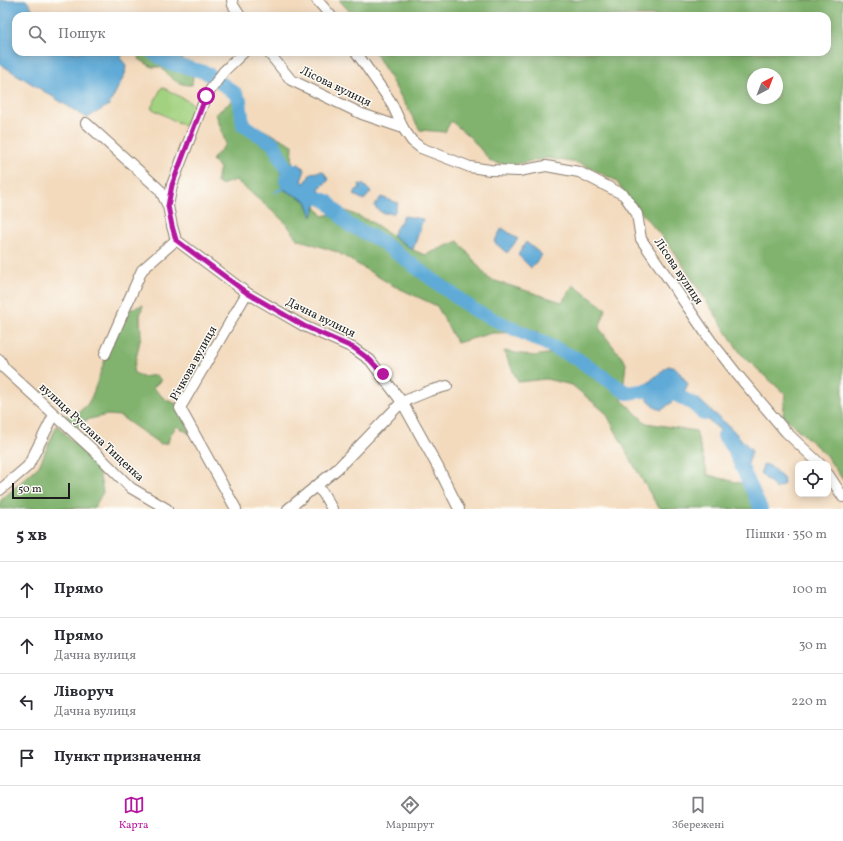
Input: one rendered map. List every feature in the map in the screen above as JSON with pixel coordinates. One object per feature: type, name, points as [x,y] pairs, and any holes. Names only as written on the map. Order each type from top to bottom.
[{"type":"street","points":[[232,0],[232,5],[237,12]]},
{"type":"street","points":[[317,0],[328,12]]},
{"type":"street","points":[[168,206],[172,185],[206,96],[224,71],[240,56]]},
{"type":"street","name":"Лісова вулиця","points":[[271,56],[291,80],[362,114],[403,128]]},
{"type":"street","name":"Лісова вулиця","points":[[359,56],[391,102],[403,128],[412,141],[421,148],[470,167],[490,170],[519,171],[546,166],[580,172],[624,195],[637,214],[641,239],[711,341],[786,432],[817,461]]},
{"type":"street","points":[[86,123],[160,190],[168,206],[176,240],[142,270],[105,354]]},
{"type":"street","name":"Дачна вулиця","points":[[176,240],[247,293],[304,326],[354,348],[370,360],[402,402],[439,468],[459,509]]},
{"type":"street","name":"Річкова вулиця","points":[[236,509],[180,408],[247,293]]},
{"type":"street","name":"вулиця Руслана Тищенка","points":[[1,367],[131,488],[167,509]]},
{"type":"street","points":[[288,509],[337,469],[402,402],[429,391],[447,386]]},
{"type":"street","points":[[0,490],[28,466],[54,415]]},
{"type":"street","points":[[831,479],[843,497]]},
{"type":"street","points":[[315,486],[323,493],[332,509]]},
{"type":"green space","points":[[339,0],[843,0],[843,480],[825,454],[783,416],[785,394],[741,354],[673,250],[615,180],[582,164],[548,158],[510,165],[491,162],[471,138],[451,121],[445,132],[420,130],[377,56],[831,56],[831,12],[350,12]]},
{"type":"green space","points":[[140,56],[181,56],[184,63],[182,70],[193,75],[192,85],[182,84],[167,74],[161,67],[152,67],[139,59]]},
{"type":"green space","points":[[162,87],[195,105],[184,126],[151,108]]},
{"type":"green space","points":[[244,96],[248,122],[293,145],[292,163],[280,170],[283,189],[306,201],[312,216],[316,207],[323,216],[346,211],[372,222],[413,250],[425,255],[458,241],[489,279],[562,302],[573,285],[606,309],[599,328],[626,363],[622,400],[646,423],[696,431],[708,475],[744,484],[755,509],[661,509],[655,502],[628,455],[606,413],[572,385],[546,379],[518,382],[504,351],[534,356],[559,352],[538,332],[492,333],[457,343],[437,306],[392,285],[337,252],[297,239],[286,223],[236,180],[221,185],[216,182],[220,168],[212,160],[226,144],[216,114],[233,100]]},
{"type":"green space","points":[[143,305],[140,316],[141,336],[133,372],[142,377],[156,375],[161,380],[153,388],[166,400],[180,405],[190,434],[177,426],[170,435],[168,443],[160,444],[120,416],[107,415],[86,420],[76,429],[63,419],[65,416],[74,416],[87,405],[127,310]]},
{"type":"green space","points":[[57,425],[98,467],[103,492],[94,508],[0,509],[0,501],[39,466]]},
{"type":"water","points":[[0,0],[26,0],[35,12],[12,12],[12,56],[122,56],[120,58],[126,65],[125,74],[109,105],[87,118],[0,64]]},
{"type":"water","points":[[292,163],[299,164],[305,170],[301,181],[305,183],[311,173],[323,171],[329,180],[318,189],[340,211],[331,210],[318,201],[312,217],[306,201],[283,189]]},
{"type":"water","points":[[359,184],[364,185],[371,192],[364,200],[354,195],[356,190],[360,188]]},
{"type":"water","points":[[381,197],[398,203],[394,213],[382,213],[374,206]]},
{"type":"water","points":[[404,216],[423,219],[413,250],[392,235]]},
{"type":"water","points":[[502,228],[518,239],[507,253],[494,242]]},
{"type":"water","points":[[526,242],[542,255],[531,268],[518,255]]},
{"type":"water","points":[[668,366],[676,368],[688,384],[684,392],[662,410],[656,408],[643,394],[643,387]]},
{"type":"water","points":[[697,398],[731,428],[752,451],[747,467],[743,465],[719,429],[689,405],[689,400]]},
{"type":"water","points":[[764,464],[770,466],[783,478],[784,484],[776,489],[760,473]]},
{"type":"waterway","points":[[158,56],[169,63],[205,72],[210,75]]},
{"type":"waterway","points":[[221,83],[236,94],[240,101],[243,125],[274,144],[288,172],[286,181],[299,189]]},
{"type":"waterway","points":[[276,192],[283,189]]},
{"type":"waterway","points":[[322,199],[327,201],[349,225],[379,240],[474,310],[576,358],[627,393],[664,388],[693,404],[704,414]]},
{"type":"waterway","points":[[724,436],[733,448],[761,509]]},
{"type":"route","points":[[206,96],[172,185],[168,206],[176,240],[247,293],[304,326],[354,348],[370,360],[383,374]]}]
